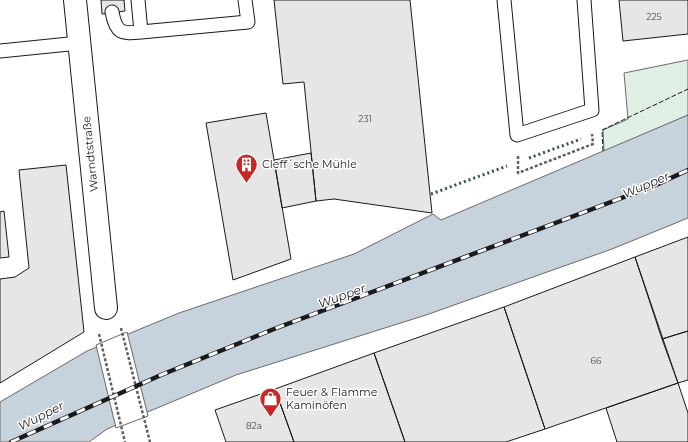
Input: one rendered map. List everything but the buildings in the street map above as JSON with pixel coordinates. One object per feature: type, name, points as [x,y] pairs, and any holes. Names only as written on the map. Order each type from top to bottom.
[{"type":"street","name":"Warndtstraße","points":[[75,0],[106,308]]},
{"type":"lane","points":[[138,0],[141,32]]},
{"type":"lane","points":[[112,12],[115,26],[120,31],[131,33],[248,22],[245,0]]},
{"type":"lane","points":[[504,0],[518,135],[592,110],[584,0]]},
{"type":"lane","points":[[0,51],[79,43]]},
{"type":"path","points":[[518,135],[518,173],[593,144],[592,110]]},
{"type":"path","points":[[120,325],[150,442]]},
{"type":"path","points":[[98,330],[125,442]]},
{"type":"green space","points":[[688,60],[688,115],[604,152],[603,130],[628,119],[624,73]]},
{"type":"water","name":"Wupper","points":[[688,115],[688,218],[612,249],[426,315],[236,375],[107,429],[89,442],[0,442],[0,402],[87,351],[179,313],[354,254],[433,214],[441,220]]},
{"type":"pier","points":[[127,332],[148,416],[116,428],[96,345]]},
{"type":"railway","points":[[11,442],[161,375],[274,329],[656,185],[688,170]]},
{"type":"hedge","points":[[529,158],[581,139]]},
{"type":"hedge","points":[[431,194],[507,166]]},
{"type":"fence","points":[[603,151],[602,130],[688,89]]},
{"type":"place","name":"Cleff´sche Mühle","points":[[247,184]]},
{"type":"place","name":"Feuer & Flamme Kaminöfen","points":[[271,418]]}]
